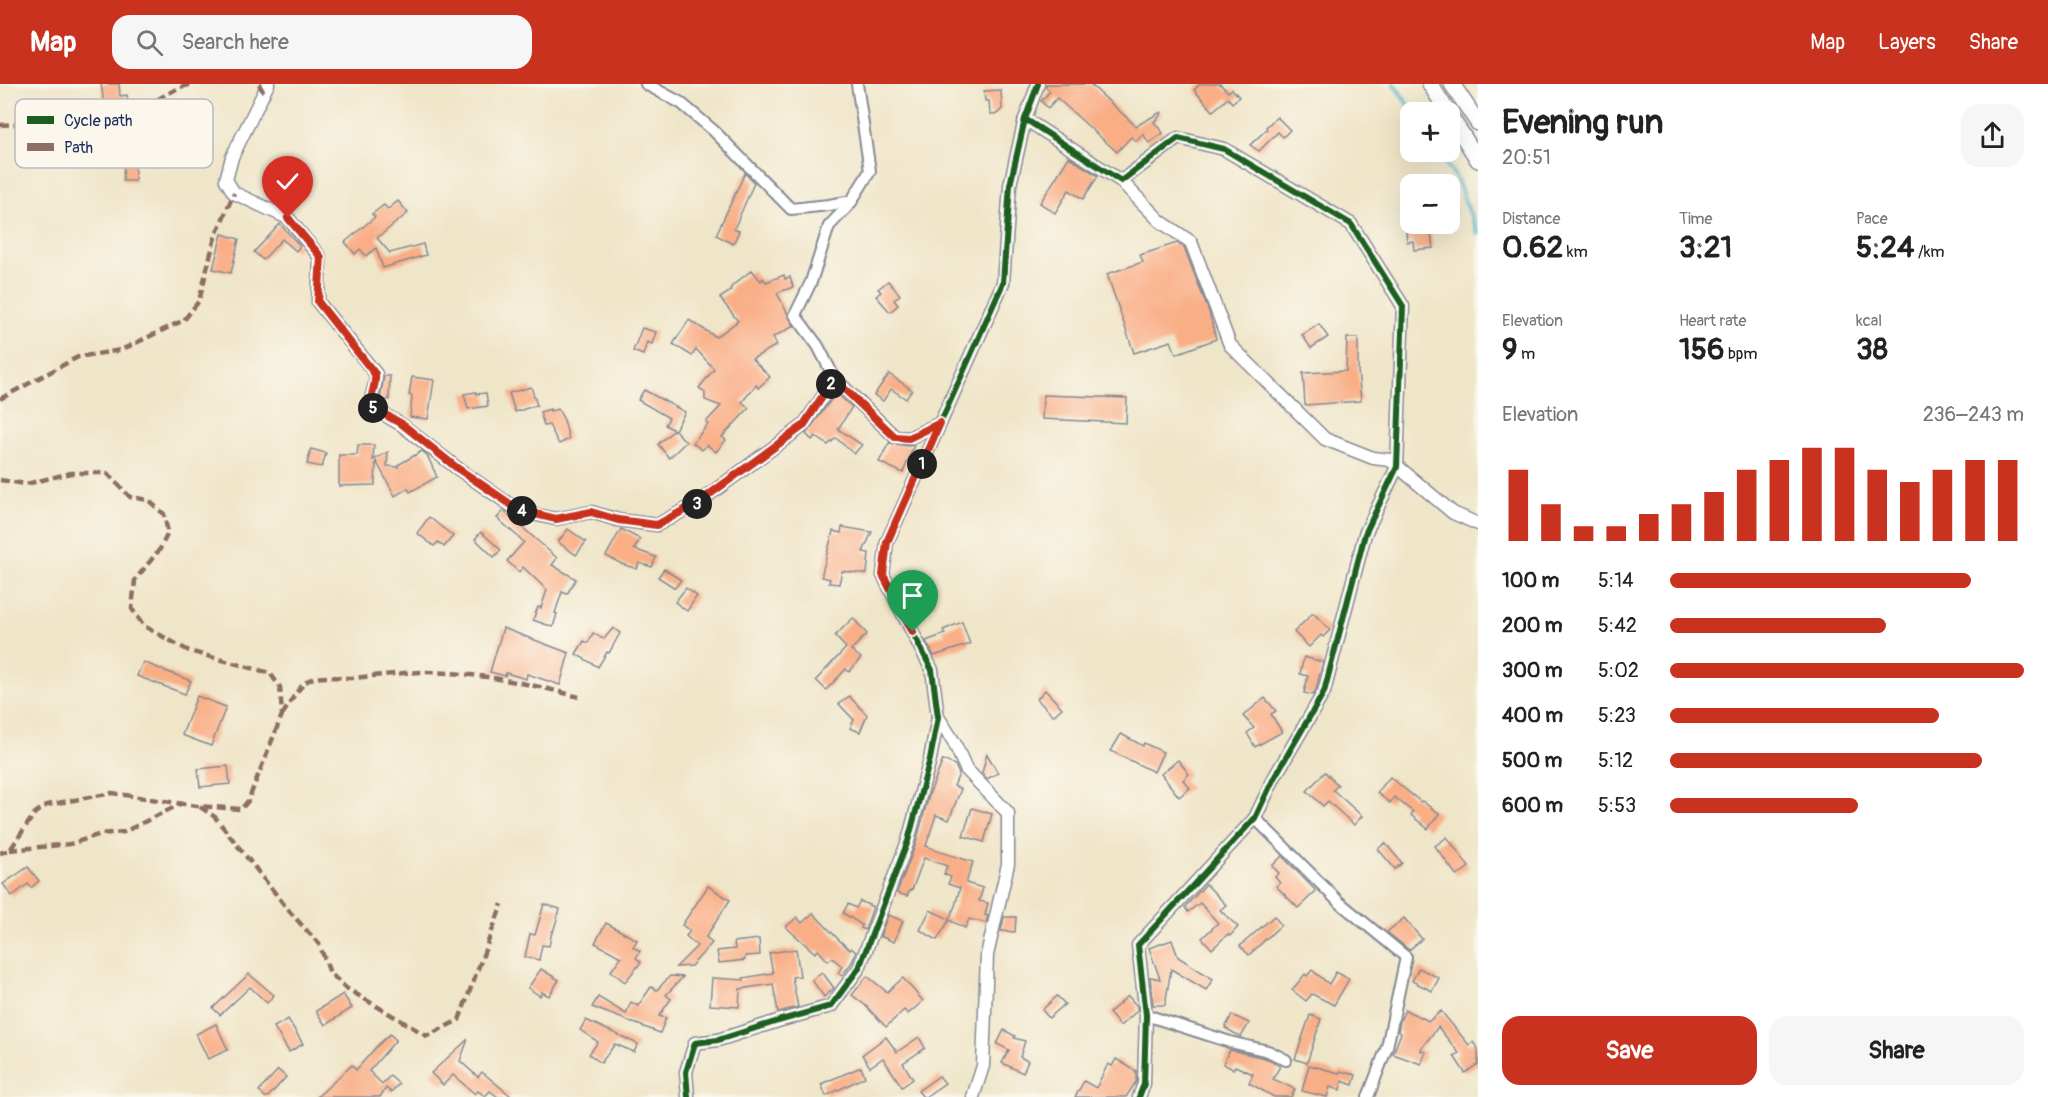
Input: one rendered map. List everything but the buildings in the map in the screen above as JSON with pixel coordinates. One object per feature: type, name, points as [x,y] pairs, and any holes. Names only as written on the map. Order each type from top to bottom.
[{"type":"main road","points":[[1430,84],[1442,102]]},
{"type":"main road","points":[[1452,84],[1478,123]]},
{"type":"main road","points":[[1460,131],[1478,160]]},
{"type":"street","points":[[268,84],[232,157],[226,180],[234,193],[288,218],[321,257],[318,302],[375,374],[375,386],[371,395],[373,408],[402,424],[457,468],[519,510],[556,519],[591,512],[618,520],[657,525],[699,502],[803,426],[834,379]]},
{"type":"street","points":[[646,84],[681,103],[714,131],[791,208],[852,201]]},
{"type":"street","points":[[857,84],[870,171],[852,201],[830,226],[811,282],[795,315],[818,346],[834,379],[895,437],[909,438],[940,423]]},
{"type":"street","points":[[688,1097],[686,1072],[695,1043],[718,1040],[831,1006],[859,968],[908,840],[930,759],[938,717],[932,670],[883,575],[887,542],[1003,283],[1010,185],[1025,119],[1038,84]]},
{"type":"street","points":[[1025,119],[1121,181],[1160,221],[1191,242],[1230,345],[1325,439],[1372,458],[1390,460],[1453,513],[1478,524]]},
{"type":"street","points":[[1121,181],[1178,138],[1224,149],[1351,224],[1403,306],[1397,467],[1365,534],[1323,692],[1274,778],[1255,818],[1138,945],[1146,1015],[1144,1084],[1139,1097]]},
{"type":"street","points":[[938,717],[954,742],[966,769],[1008,813],[1008,864],[987,955],[983,1066],[973,1097]]},
{"type":"street","points":[[1255,818],[1339,902],[1406,957],[1387,1047],[1368,1097]]},
{"type":"street","points":[[1146,1015],[1269,1052],[1286,1060]]},
{"type":"waterway","points":[[1394,84],[1406,102]]},
{"type":"waterway","points":[[1445,162],[1456,178],[1478,234]]},
{"type":"marked path","points":[[158,99],[180,87],[194,84]]},
{"type":"marked path","points":[[259,84],[264,93]]},
{"type":"marked path","points":[[0,125],[15,124]]},
{"type":"marked path","points":[[0,399],[78,357],[121,350],[184,320],[199,301],[215,237],[234,193]]},
{"type":"marked path","points":[[0,480],[26,484],[71,473],[107,473],[130,497],[148,500],[164,514],[168,533],[160,549],[135,580],[132,609],[144,626],[189,651],[270,673],[280,687],[282,715],[248,801],[241,809],[197,806],[112,793],[47,805],[35,813],[10,850],[0,853]]},
{"type":"marked path","points":[[282,715],[303,685],[311,679],[320,677],[352,678],[441,672],[521,683],[579,697]]},
{"type":"marked path","points":[[10,850],[70,844],[101,834],[124,832],[182,803]]},
{"type":"marked path","points":[[200,807],[215,817],[290,912],[319,944],[330,973],[346,988],[427,1036],[459,1020],[502,904]]},
{"type":"cycle path","points":[[688,1097],[686,1072],[695,1043],[718,1040],[831,1006],[859,968],[908,841],[930,759],[938,717],[932,670],[883,575],[887,542],[1003,283],[1010,185],[1025,119],[1038,84]]},
{"type":"cycle path","points":[[1025,119],[1121,181],[1178,138],[1224,149],[1351,224],[1403,306],[1397,467],[1365,534],[1324,692],[1274,778],[1255,818],[1138,945],[1146,1015],[1144,1084],[1139,1097]]},
{"type":"route","points":[[288,218],[321,257],[318,302],[375,374],[375,386],[370,402],[373,408],[402,424],[457,468],[519,510],[556,519],[591,512],[618,520],[657,525],[699,502],[803,426],[834,379],[895,437],[909,438],[940,423],[887,542],[883,575],[913,632]]}]
